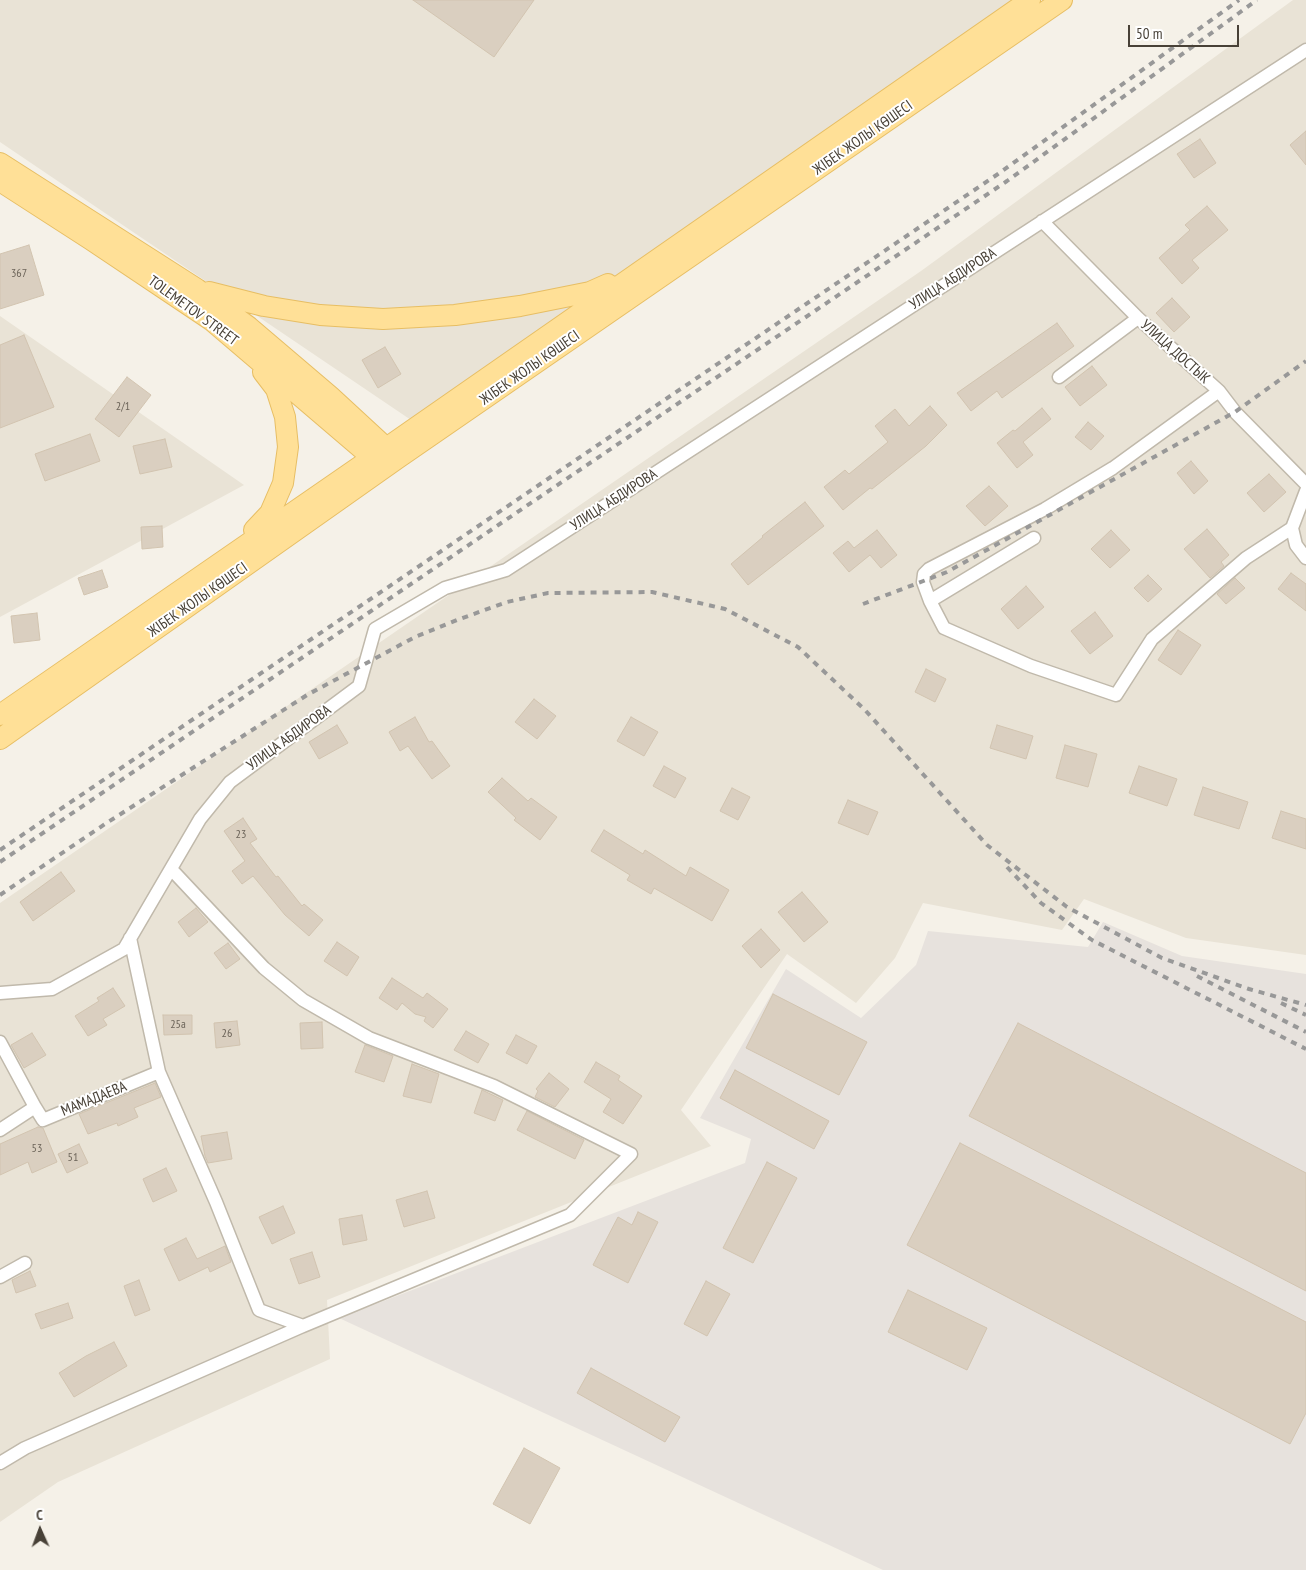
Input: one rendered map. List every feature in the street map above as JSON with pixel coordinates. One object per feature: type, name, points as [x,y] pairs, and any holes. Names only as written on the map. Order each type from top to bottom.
[{"type":"main road","name":"ЖІБЕК ЖОЛЫ КӨШЕСІ","points":[[649,265],[1030,0]]},
{"type":"main road","name":"ЖІБЕК ЖОЛЫ КӨШЕСІ","points":[[0,739],[385,458],[1062,0]]},
{"type":"main road","name":"TOLEMETOV STREET","points":[[0,163],[197,289]]},
{"type":"main road","name":"TOLEMETOV STREET","points":[[0,181],[211,320],[246,350],[385,458]]},
{"type":"main road","points":[[197,289],[264,306],[320,315],[382,319],[455,315],[520,306],[590,292],[649,265]]},
{"type":"main road","points":[[230,556],[385,458],[649,265]]},
{"type":"main road","points":[[197,289],[249,327],[330,396],[385,458]]},
{"type":"main road","points":[[230,556],[270,513],[283,483],[288,448],[285,417],[276,389],[246,350]]},
{"type":"main road","name":"ЖІБЕК ЖОЛЫ КӨШЕСІ","points":[[0,715],[230,556]]},
{"type":"street","name":"УЛИЦА АБДИРОВА","points":[[0,993],[52,989],[124,949],[200,820],[230,782],[359,686],[375,629],[445,588],[506,570],[1306,50]]},
{"type":"street","name":"УЛИЦА ДОСТЫК","points":[[1042,221],[1138,318],[1219,391],[1235,412],[1306,484]]},
{"type":"street","points":[[1058,378],[1138,318]]},
{"type":"street","points":[[1219,391],[1113,468],[1045,509],[929,569],[924,574],[923,582],[930,601],[944,628],[1031,666],[1116,695],[1152,638],[1246,558],[1292,528]]},
{"type":"street","points":[[1306,491],[1292,528],[1296,545],[1306,558]]},
{"type":"street","points":[[930,601],[1034,538]]},
{"type":"street","points":[[0,1463],[25,1448],[303,1326],[570,1215],[631,1154],[494,1086],[369,1038],[303,1000],[264,968],[172,870]]},
{"type":"street","points":[[130,938],[159,1072],[216,1202],[259,1310],[303,1326]]},
{"type":"street","points":[[0,1042],[34,1107],[0,1130]]},
{"type":"street","name":"МАМАДАЕВА","points":[[34,1107],[43,1120],[159,1072]]},
{"type":"street","points":[[0,1277],[25,1263]]},
{"type":"shaded area","points":[[0,0],[1013,0],[411,420],[0,142]]},
{"type":"shaded area","points":[[1293,0],[1306,0],[1306,955],[1186,938],[1084,899],[1062,930],[923,903],[895,958],[856,1003],[787,954],[681,1110],[711,1146],[327,1300],[330,1359],[58,1482],[0,1522],[0,903],[921,271]]},
{"type":"shaded area","points":[[0,316],[244,485],[0,617]]},
{"type":"shaded area","points":[[1103,922],[1182,956],[1306,974],[1306,1570],[883,1570],[339,1318],[745,1163],[751,1139],[700,1118],[786,969],[861,1018],[916,965],[928,931],[1088,947]]},
{"type":"building","points":[[413,0],[534,0],[494,57]]},
{"type":"building","points":[[1306,131],[1306,165],[1290,145]]},
{"type":"building","points":[[1200,139],[1216,163],[1194,178],[1177,154]]},
{"type":"building","points":[[1207,206],[1228,230],[1192,260],[1199,268],[1182,284],[1159,258],[1190,230],[1185,225]]},
{"type":"building","points":[[29,245],[44,295],[0,309],[0,254]]},
{"type":"building","points":[[1172,298],[1190,317],[1174,332],[1156,313]]},
{"type":"building","points":[[1057,323],[1074,346],[1002,398],[997,391],[971,411],[957,393]]},
{"type":"building","points":[[24,335],[54,407],[0,428],[0,345]]},
{"type":"building","points":[[385,347],[401,374],[378,388],[362,360]]},
{"type":"building","points":[[1092,366],[1107,385],[1080,406],[1065,387]]},
{"type":"building","points":[[127,377],[151,395],[119,437],[95,419]]},
{"type":"building","points":[[930,406],[947,425],[926,446],[843,510],[824,487],[845,470],[849,474],[888,442],[875,426],[895,409],[909,426]]},
{"type":"building","points":[[1042,408],[1051,419],[1023,442],[1033,455],[1017,468],[997,443],[1013,430],[1015,431]]},
{"type":"building","points":[[1088,422],[1104,436],[1091,450],[1075,437]]},
{"type":"building","points":[[90,434],[100,461],[45,481],[35,454]]},
{"type":"building","points":[[165,439],[172,467],[140,474],[133,446]]},
{"type":"building","points":[[1191,461],[1208,481],[1194,494],[1177,473]]},
{"type":"building","points":[[1269,474],[1286,492],[1264,512],[1247,493]]},
{"type":"building","points":[[989,486],[1008,506],[985,526],[966,506]]},
{"type":"building","points":[[805,502],[824,526],[748,585],[731,564],[762,536]]},
{"type":"building","points":[[162,526],[163,547],[142,549],[141,527]]},
{"type":"building","points":[[1207,529],[1229,555],[1221,562],[1224,566],[1210,578],[1184,549]]},
{"type":"building","points":[[877,530],[897,555],[881,568],[870,555],[849,572],[833,553],[848,541],[854,548]]},
{"type":"building","points":[[1111,530],[1130,550],[1110,568],[1091,549]]},
{"type":"building","points":[[102,570],[108,587],[84,595],[78,578]]},
{"type":"building","points":[[1291,573],[1306,584],[1306,611],[1278,589]]},
{"type":"building","points":[[1148,575],[1162,589],[1148,602],[1134,588]]},
{"type":"building","points":[[1235,578],[1245,588],[1226,604],[1217,594]]},
{"type":"building","points":[[1026,586],[1044,607],[1018,629],[1001,609]]},
{"type":"building","points":[[1095,612],[1113,636],[1090,654],[1071,631]]},
{"type":"building","points":[[37,613],[40,640],[14,643],[11,616]]},
{"type":"building","points":[[1178,630],[1201,645],[1181,675],[1158,660]]},
{"type":"building","points":[[926,669],[946,679],[935,702],[915,692]]},
{"type":"building","points":[[534,699],[556,716],[537,739],[515,722]]},
{"type":"building","points":[[415,717],[429,742],[432,741],[450,766],[432,779],[408,746],[400,751],[389,732]]},
{"type":"building","points":[[631,717],[658,732],[644,756],[617,741]]},
{"type":"building","points":[[337,725],[348,743],[319,759],[309,742]]},
{"type":"building","points":[[997,725],[1033,736],[1026,759],[990,748]]},
{"type":"building","points":[[1065,745],[1097,754],[1088,787],[1056,778]]},
{"type":"building","points":[[664,766],[686,778],[675,798],[653,786]]},
{"type":"building","points":[[1139,766],[1177,779],[1167,806],[1129,793]]},
{"type":"building","points":[[502,778],[528,801],[531,798],[557,817],[540,840],[514,820],[516,818],[488,792]]},
{"type":"building","points":[[1203,787],[1248,802],[1239,829],[1194,815]]},
{"type":"building","points":[[732,788],[750,797],[738,820],[720,811]]},
{"type":"building","points":[[848,800],[878,812],[868,835],[838,823]]},
{"type":"building","points":[[1281,811],[1306,819],[1306,849],[1272,838]]},
{"type":"building","points":[[243,818],[257,839],[250,843],[276,877],[278,876],[302,906],[304,904],[323,920],[309,936],[285,915],[253,876],[242,884],[232,871],[245,861],[224,831]]},
{"type":"building","points":[[604,830],[643,854],[645,850],[686,876],[690,867],[729,890],[712,921],[654,888],[651,894],[627,880],[630,875],[591,851]]},
{"type":"building","points":[[61,872],[75,891],[33,921],[20,902]]},
{"type":"building","points":[[802,892],[828,922],[804,942],[778,912]]},
{"type":"building","points":[[196,908],[208,922],[189,937],[178,922]]},
{"type":"building","points":[[761,929],[780,950],[761,968],[742,946]]},
{"type":"building","points":[[337,942],[359,957],[347,976],[324,961]]},
{"type":"building","points":[[228,943],[240,959],[226,969],[214,953]]},
{"type":"building","points":[[392,978],[423,998],[427,993],[448,1009],[433,1028],[424,1021],[426,1017],[415,1014],[402,1003],[397,1010],[379,998]]},
{"type":"building","points":[[113,988],[125,1006],[103,1019],[107,1025],[88,1036],[75,1016],[99,1001],[97,998]]},
{"type":"building","points":[[773,994],[867,1042],[839,1095],[746,1048]]},
{"type":"building","points":[[163,1015],[192,1015],[192,1034],[164,1035]]},
{"type":"building","points":[[237,1021],[240,1045],[216,1048],[214,1023]]},
{"type":"building","points":[[322,1022],[323,1048],[301,1049],[300,1023]]},
{"type":"building","points":[[1018,1023],[1306,1173],[1306,1291],[969,1116]]},
{"type":"building","points":[[466,1031],[489,1044],[478,1063],[454,1050]]},
{"type":"building","points":[[32,1033],[46,1055],[24,1068],[11,1045]]},
{"type":"building","points":[[516,1035],[537,1046],[527,1064],[506,1053]]},
{"type":"building","points":[[365,1045],[393,1056],[384,1082],[355,1072]]},
{"type":"building","points":[[596,1062],[620,1076],[618,1080],[642,1096],[623,1124],[603,1112],[611,1099],[584,1082]]},
{"type":"building","points":[[412,1064],[439,1074],[431,1103],[403,1096]]},
{"type":"building","points":[[735,1070],[829,1121],[814,1149],[720,1098]]},
{"type":"building","points":[[549,1073],[569,1089],[555,1107],[535,1097],[538,1091],[536,1089]]},
{"type":"building","points":[[155,1083],[161,1097],[134,1108],[138,1117],[118,1126],[117,1123],[88,1134],[79,1114]]},
{"type":"building","points":[[482,1090],[503,1100],[495,1121],[474,1113]]},
{"type":"building","points":[[527,1111],[584,1140],[575,1159],[517,1130]]},
{"type":"building","points":[[38,1127],[43,1128],[57,1162],[32,1173],[28,1162],[0,1175],[0,1144]]},
{"type":"building","points":[[227,1132],[232,1159],[208,1163],[201,1136]]},
{"type":"building","points":[[960,1143],[1306,1322],[1306,1413],[1290,1444],[907,1245]]},
{"type":"building","points":[[79,1144],[88,1163],[67,1173],[58,1154]]},
{"type":"building","points":[[767,1162],[797,1178],[753,1263],[723,1248]]},
{"type":"building","points":[[166,1168],[177,1191],[153,1202],[143,1179]]},
{"type":"building","points":[[427,1191],[435,1218],[404,1227],[396,1200]]},
{"type":"building","points":[[283,1206],[295,1233],[272,1244],[259,1217]]},
{"type":"building","points":[[638,1212],[658,1222],[628,1283],[593,1265],[618,1217],[632,1225]]},
{"type":"building","points":[[362,1215],[367,1240],[343,1245],[339,1219]]},
{"type":"building","points":[[186,1238],[197,1259],[225,1246],[231,1262],[210,1272],[208,1267],[179,1281],[164,1249]]},
{"type":"building","points":[[312,1252],[320,1277],[299,1284],[290,1259]]},
{"type":"building","points":[[30,1271],[36,1286],[16,1293],[12,1280]]},
{"type":"building","points":[[139,1280],[150,1310],[135,1316],[124,1286]]},
{"type":"building","points":[[706,1281],[730,1294],[707,1336],[684,1324]]},
{"type":"building","points":[[908,1290],[987,1328],[967,1370],[888,1332]]},
{"type":"building","points":[[68,1303],[73,1318],[41,1329],[35,1314]]},
{"type":"building","points":[[114,1342],[127,1366],[74,1397],[59,1373],[86,1356]]},
{"type":"building","points":[[591,1368],[680,1417],[665,1442],[577,1393]]},
{"type":"building","points":[[524,1448],[560,1468],[530,1524],[493,1504]]},
{"type":"railway","points":[[0,850],[998,174],[1239,0]]},
{"type":"railway","points":[[0,862],[1007,181],[1257,0]]},
{"type":"railway","points":[[863,604],[947,572],[1235,412],[1306,361]]},
{"type":"railway","points":[[0,895],[105,824],[307,695],[415,637],[507,602],[548,593],[652,592],[725,609],[798,647],[865,710],[987,845],[1067,907],[1162,958],[1249,989],[1306,1005]]},
{"type":"railway","points":[[1007,867],[1041,903],[1092,940],[1306,1049]]},
{"type":"railway","points":[[1197,976],[1306,1032]]},
{"type":"railway","points":[[1281,1003],[1306,1015]]}]
